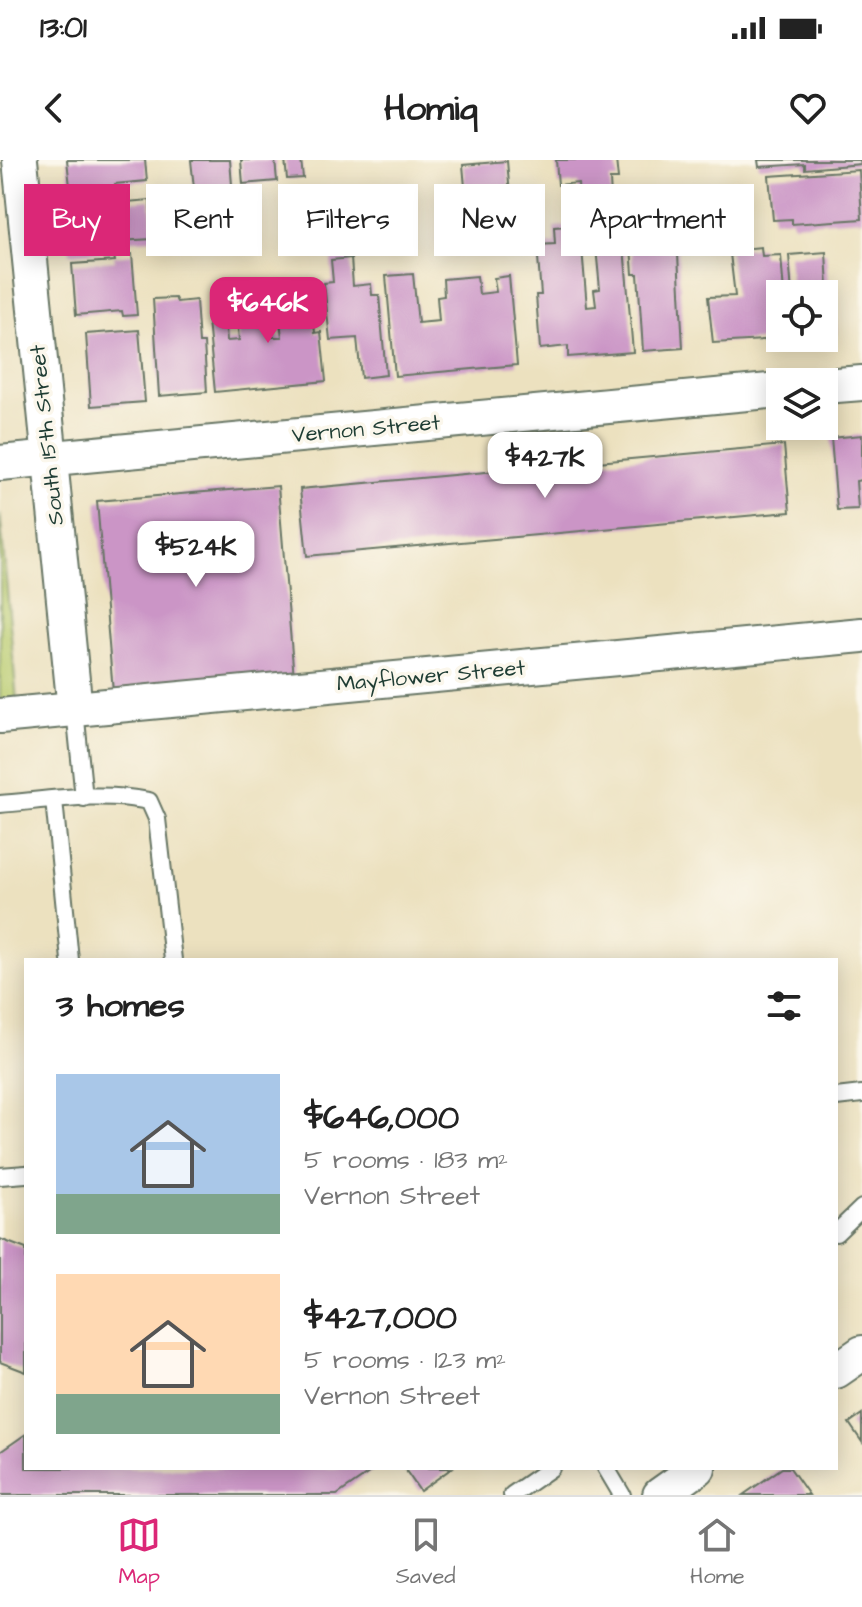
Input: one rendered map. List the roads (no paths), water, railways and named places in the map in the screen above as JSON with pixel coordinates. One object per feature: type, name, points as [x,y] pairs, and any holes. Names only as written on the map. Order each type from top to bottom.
[{"type":"street","name":"South 15th Street","points":[[20,160],[75,710]]},
{"type":"street","points":[[838,385],[862,383]]},
{"type":"street","name":"Vernon Street","points":[[0,463],[766,391]]},
{"type":"street","name":"Mayflower Street","points":[[0,716],[862,635]]},
{"type":"street","points":[[838,1370],[862,1353]]},
{"type":"street","points":[[660,1495],[695,1470]]},
{"type":"lane","points":[[75,710],[84,798]]},
{"type":"lane","points":[[0,804],[127,796],[149,801],[157,819],[173,958]]},
{"type":"lane","points":[[54,800],[70,958]]},
{"type":"lane","points":[[838,1097],[862,1094]]},
{"type":"lane","points":[[0,1176],[24,1174]]},
{"type":"lane","points":[[838,1231],[862,1208]]},
{"type":"lane","points":[[512,1495],[548,1470]]},
{"type":"lane","points":[[607,1470],[622,1495]]}]
